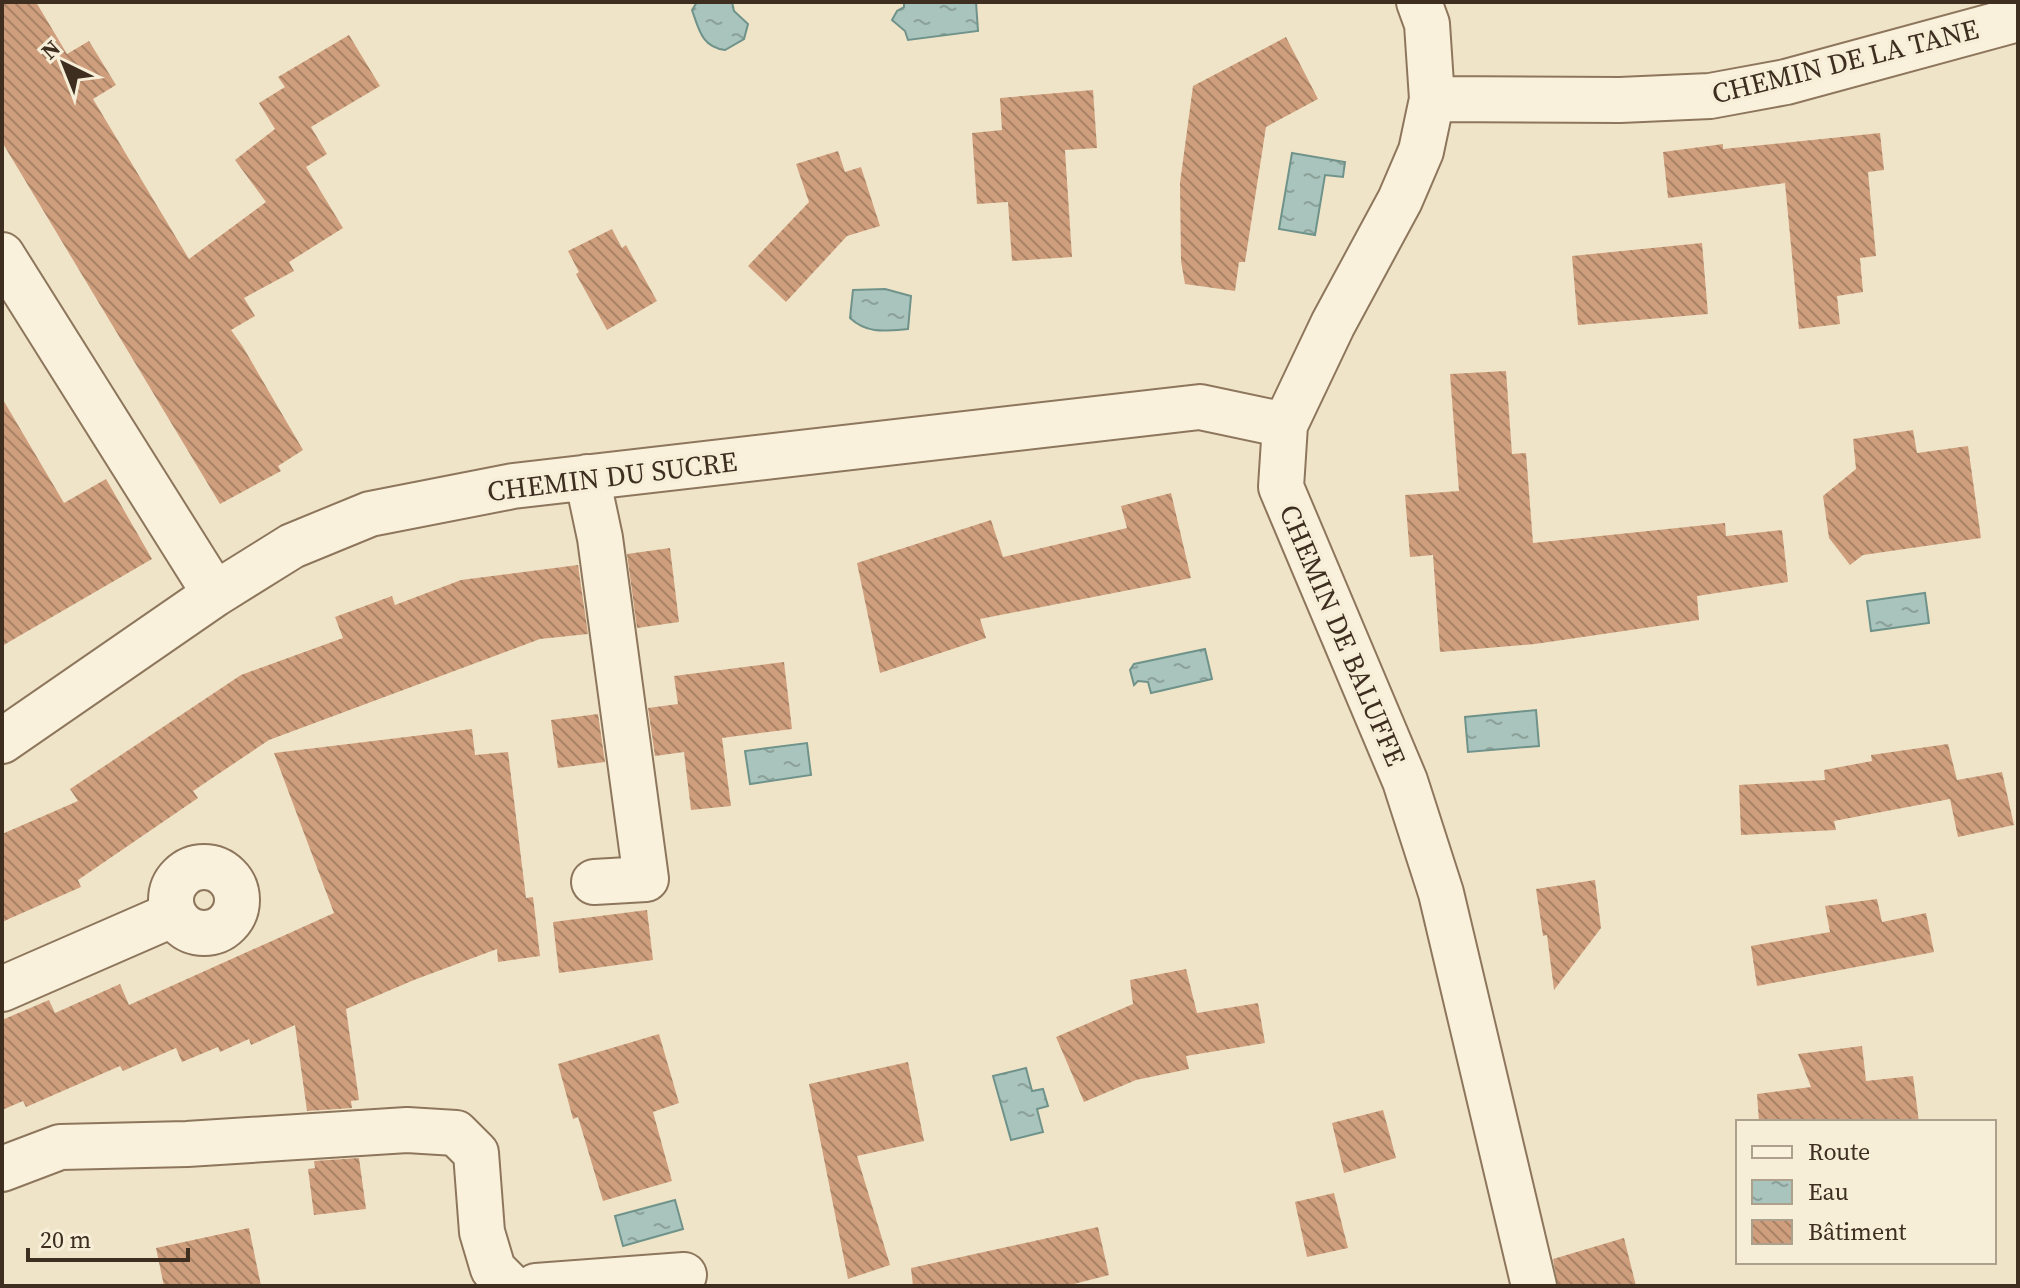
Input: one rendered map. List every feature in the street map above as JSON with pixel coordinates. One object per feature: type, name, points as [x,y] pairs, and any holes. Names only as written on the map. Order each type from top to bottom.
[{"type":"street","name":"CHEMIN DE BALUFFE","points":[[1419,2],[1427,24],[1432,99],[1421,151],[1400,200],[1333,324],[1285,425],[1281,487],[1405,781],[1436,879],[1494,1109],[1534,1286]]},
{"type":"street","name":"CHEMIN DE LA TANE","points":[[1432,99],[1620,100],[1710,96],[1786,82],[2018,19]]},
{"type":"street","points":[[2,256],[215,594]]},
{"type":"street","name":"CHEMIN DU SUCRE","points":[[6,730],[292,546],[370,514],[513,486],[1200,407],[1285,425]]},
{"type":"street","points":[[587,477],[600,538],[646,879],[594,882]]},
{"type":"street","points":[[2,989],[174,914]]},
{"type":"street","points":[[2,1169],[60,1147],[187,1144],[407,1130],[456,1133],[476,1153],[482,1232],[493,1269],[510,1286]]},
{"type":"street","points":[[536,1286],[684,1275]]},
{"type":"water","points":[[697,2],[732,2],[734,11],[748,24],[744,39],[725,50],[711,45],[702,36],[692,10]]},
{"type":"water","points":[[904,2],[976,2],[978,31],[908,40],[905,31],[892,20],[897,11],[904,7]]},
{"type":"water","points":[[1292,153],[1345,162],[1343,177],[1325,175],[1315,235],[1279,229]]},
{"type":"water","points":[[885,289],[911,296],[908,329],[870,329],[850,318],[853,290]]},
{"type":"water","points":[[1925,593],[1929,623],[1871,631],[1867,601]]},
{"type":"water","points":[[1205,649],[1212,679],[1151,693],[1148,682],[1138,681],[1134,685],[1130,670],[1134,664]]},
{"type":"water","points":[[1536,710],[1539,746],[1468,752],[1465,717]]},
{"type":"water","points":[[807,743],[811,775],[750,784],[745,751]]},
{"type":"water","points":[[1026,1068],[1032,1091],[1043,1089],[1048,1106],[1037,1109],[1043,1132],[1011,1140],[993,1076]]},
{"type":"water","points":[[675,1200],[683,1229],[623,1246],[615,1216]]},
{"type":"building","points":[[2,2],[36,2],[67,54],[89,41],[116,85],[93,99],[189,259],[266,202],[235,160],[275,129],[259,103],[285,87],[278,77],[349,35],[380,86],[311,127],[327,154],[306,167],[343,228],[289,262],[294,271],[244,298],[255,316],[231,330],[303,450],[278,466],[281,471],[220,504],[2,142]]},
{"type":"building","points":[[1286,37],[1318,99],[1266,127],[1245,262],[1239,262],[1235,291],[1185,284],[1181,261],[1180,183],[1193,86]]},
{"type":"building","points":[[1093,90],[1097,148],[1065,150],[1072,257],[1012,261],[1008,202],[977,204],[972,133],[1002,130],[1000,98]]},
{"type":"building","points":[[1880,133],[1884,170],[1868,172],[1876,256],[1860,258],[1863,292],[1837,296],[1840,324],[1799,329],[1785,183],[1668,198],[1663,152],[1723,144],[1723,149]]},
{"type":"building","points":[[838,151],[845,172],[861,167],[880,226],[847,236],[786,302],[748,266],[809,202],[796,164]]},
{"type":"building","points":[[612,229],[622,248],[626,245],[657,301],[607,330],[576,274],[579,272],[568,251]]},
{"type":"building","points":[[1702,243],[1708,314],[1578,325],[1572,256]]},
{"type":"building","points":[[1506,371],[1512,454],[1526,453],[1533,543],[1725,523],[1726,536],[1782,530],[1788,582],[1697,596],[1699,620],[1535,644],[1440,652],[1433,555],[1410,557],[1405,495],[1459,491],[1450,374]]},
{"type":"building","points":[[2,398],[64,503],[106,479],[152,559],[2,646]]},
{"type":"building","points":[[1913,430],[1917,453],[1968,446],[1981,538],[1863,555],[1850,565],[1829,538],[1823,496],[1856,469],[1853,439]]},
{"type":"building","points":[[1171,493],[1191,578],[980,619],[986,638],[880,673],[857,563],[991,520],[1003,557],[1127,528],[1121,506]]},
{"type":"building","points":[[670,548],[679,622],[637,628],[627,554]]},
{"type":"building","points":[[578,565],[588,634],[540,639],[269,740],[193,791],[198,798],[78,880],[81,887],[2,922],[2,834],[78,801],[70,789],[241,675],[343,638],[335,617],[392,596],[395,605],[461,580]]},
{"type":"building","points":[[784,662],[792,729],[722,738],[731,806],[691,810],[684,752],[655,756],[648,708],[678,704],[674,676]]},
{"type":"building","points":[[598,714],[605,762],[558,768],[551,720]]},
{"type":"building","points":[[472,729],[475,755],[508,752],[526,898],[533,897],[540,956],[498,962],[497,949],[346,1009],[359,1100],[351,1101],[352,1108],[307,1111],[295,1025],[251,1045],[249,1039],[220,1052],[218,1047],[182,1062],[176,1048],[123,1071],[120,1066],[26,1107],[23,1101],[2,1110],[2,1020],[49,1000],[55,1013],[120,984],[129,1005],[334,913],[274,753]]},
{"type":"building","points":[[1948,744],[1957,780],[2002,772],[2014,825],[1958,837],[1950,799],[1834,821],[1836,830],[1741,835],[1739,785],[1825,780],[1824,770],[1872,761],[1871,755]]},
{"type":"building","points":[[1595,880],[1601,928],[1554,990],[1547,935],[1543,936],[1536,889]]},
{"type":"building","points":[[1877,899],[1882,922],[1926,913],[1934,952],[1757,986],[1751,946],[1830,932],[1825,906]]},
{"type":"building","points":[[647,910],[653,960],[559,973],[553,922]]},
{"type":"building","points":[[1186,969],[1197,1013],[1258,1003],[1265,1043],[1186,1056],[1189,1069],[1136,1080],[1084,1102],[1056,1037],[1133,1004],[1130,980]]},
{"type":"building","points":[[659,1034],[679,1103],[653,1112],[672,1181],[603,1201],[578,1117],[573,1119],[558,1064]]},
{"type":"building","points":[[1862,1046],[1866,1081],[1913,1076],[1919,1120],[1759,1120],[1757,1094],[1811,1087],[1798,1054]]},
{"type":"building","points":[[908,1062],[924,1141],[857,1156],[890,1265],[848,1279],[809,1084]]},
{"type":"building","points":[[1383,1110],[1396,1158],[1344,1173],[1332,1123]]},
{"type":"building","points":[[359,1158],[366,1209],[314,1215],[308,1169],[315,1168],[314,1161]]},
{"type":"building","points":[[1334,1193],[1348,1248],[1307,1257],[1295,1202]]},
{"type":"building","points":[[1098,1227],[1109,1275],[1066,1286],[913,1286],[911,1268]]},
{"type":"building","points":[[249,1228],[261,1286],[164,1286],[156,1248]]},
{"type":"building","points":[[1624,1238],[1636,1286],[1558,1286],[1553,1259]]}]
